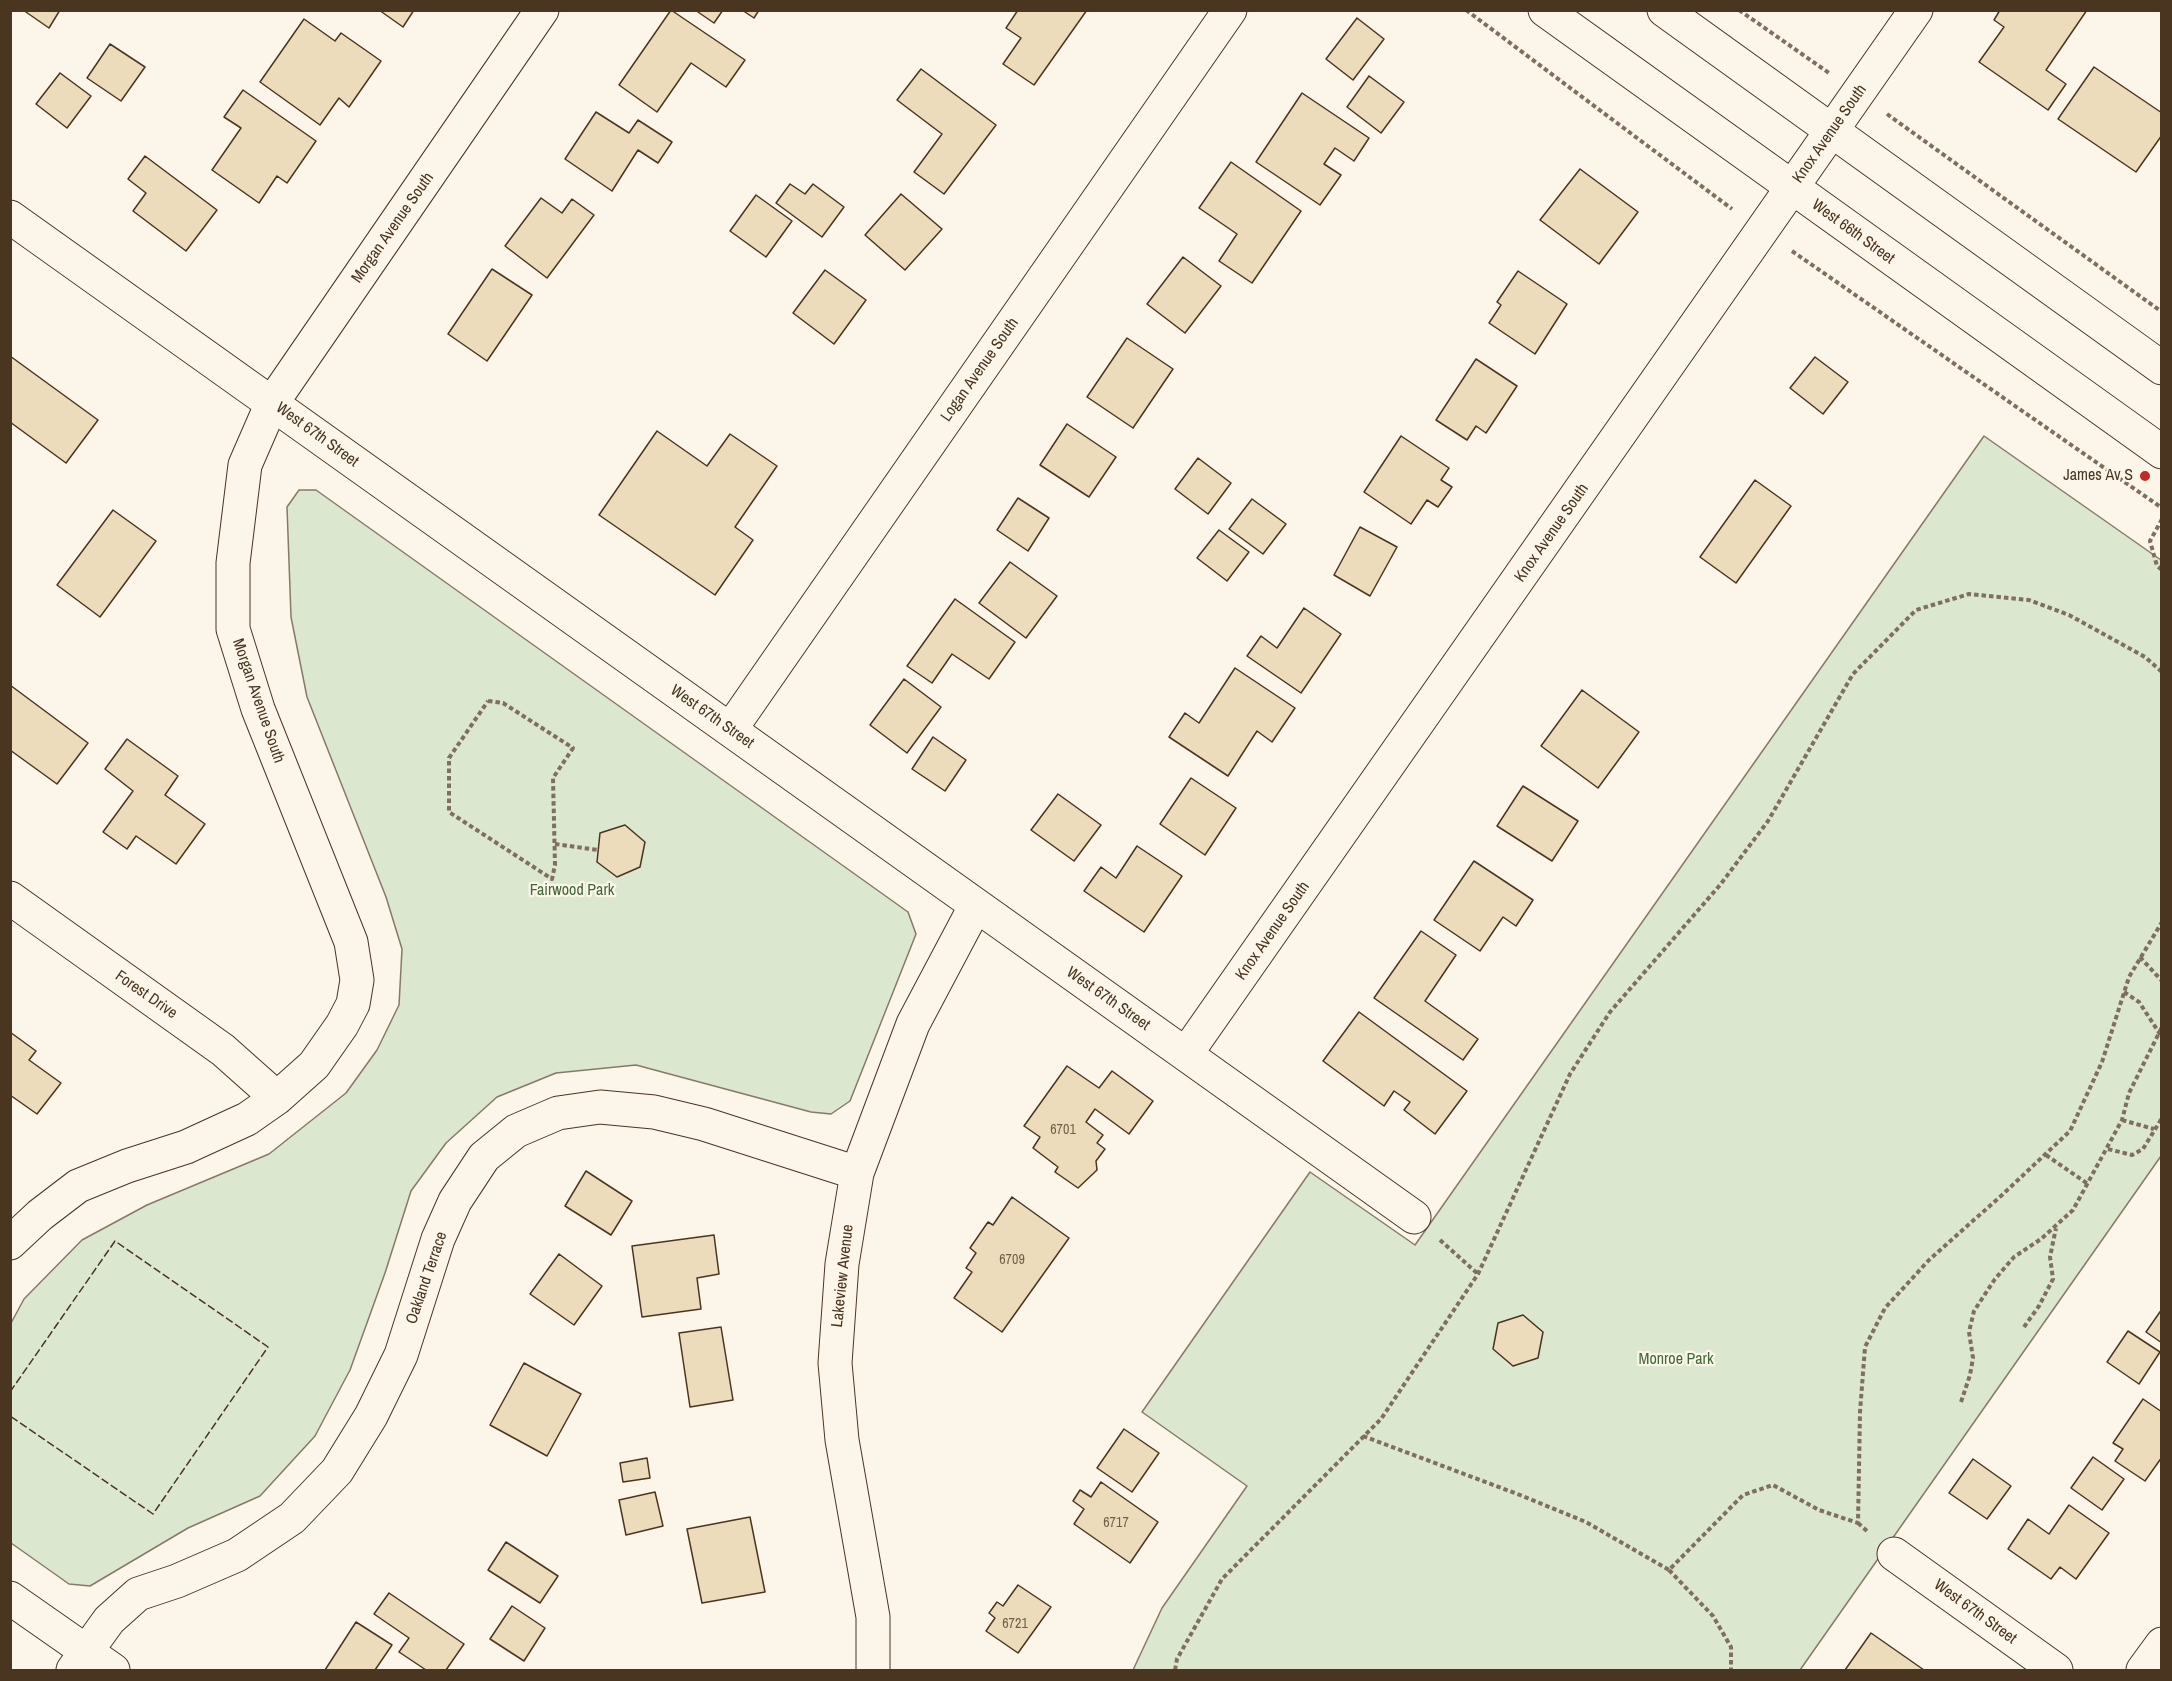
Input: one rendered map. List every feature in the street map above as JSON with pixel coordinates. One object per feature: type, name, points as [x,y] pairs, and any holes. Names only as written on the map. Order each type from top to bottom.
[{"type":"street","name":"Morgan Avenue South","points":[[10,1243],[40,1215],[78,1186],[127,1166],[186,1147],[247,1119],[277,1098],[314,1065],[342,1025],[353,1004],[357,980],[351,942],[258,709],[233,629],[233,563],[245,465],[272,403],[542,10]]},
{"type":"street","name":"Logan Avenue South","points":[[730,730],[1230,10]]},
{"type":"street","name":"West 66th Street","points":[[1545,10],[2162,452]]},
{"type":"street","points":[[1664,10],[2162,368]]},
{"type":"street","name":"Knox Avenue South","points":[[1186,1054],[1916,10]]},
{"type":"street","name":"West 67th Street","points":[[10,217],[1414,1217]]},
{"type":"street","name":"Forest Drive","points":[[10,898],[223,1050],[277,1098]]},
{"type":"street","name":"Lakeview Avenue","points":[[873,1671],[873,1617],[842,1440],[835,1363],[842,1264],[857,1173],[913,1024],[976,905]]},
{"type":"street","name":"Oakland Terrace","points":[[80,1661],[109,1620],[138,1594],[177,1581],[237,1555],[292,1518],[337,1471],[371,1416],[401,1355],[438,1239],[455,1201],[484,1157],[516,1131],[558,1113],[600,1107],[654,1112],[704,1124],[857,1173]]},
{"type":"street","name":"West 67th Street","points":[[1894,1554],[2056,1671]]},
{"type":"street","points":[[10,1598],[80,1661],[113,1671]]},
{"type":"street","points":[[2143,1671],[2162,1644]]},
{"type":"path","points":[[1466,10],[1763,231],[2162,508]]},
{"type":"path","points":[[1739,10],[2162,312]]},
{"type":"path","points":[[2162,519],[2150,541],[2157,566],[2162,570]]},
{"type":"path","points":[[1175,1671],[1177,1659],[1222,1579],[1381,1419],[1478,1274],[1570,1074],[1610,1012],[1720,885],[1768,821],[1853,674],[1916,610],[1970,594],[2029,600],[2069,615],[2145,657],[2162,672]]},
{"type":"path","points":[[488,701],[503,703],[573,748],[553,778],[555,844],[552,879],[448,812],[448,758],[488,701]]},
{"type":"path","points":[[555,844],[598,850]]},
{"type":"path","points":[[1669,1570],[1743,1495],[1773,1485],[1819,1510],[1857,1523],[1860,1412],[1865,1347],[1885,1308],[1929,1260],[2070,1131],[2102,1062],[2129,977],[2162,922]]},
{"type":"path","points":[[2140,957],[2162,981]]},
{"type":"path","points":[[2124,992],[2139,1002],[2160,1035]]},
{"type":"path","points":[[1961,1402],[1973,1358],[1969,1332],[1974,1311],[1995,1279],[2014,1257],[2056,1227],[2073,1210],[2108,1149],[2122,1120],[2129,1093],[2162,1027]]},
{"type":"path","points":[[2108,1149],[2132,1155],[2143,1149],[2162,1118]]},
{"type":"path","points":[[2122,1120],[2154,1129]]},
{"type":"path","points":[[2046,1155],[2088,1184]]},
{"type":"path","points":[[1414,1217],[1478,1274]]},
{"type":"path","points":[[2024,1327],[2039,1306],[2053,1279],[2050,1257],[2056,1227]]},
{"type":"path","points":[[1363,1437],[1586,1522],[1669,1570],[1713,1616],[1731,1647],[1731,1671]]},
{"type":"green space","name":"Monroe Park","points":[[1984,436],[2161,560],[2161,1156],[1800,1670],[1133,1670],[1162,1608],[1247,1486],[1142,1412],[1310,1172],[1415,1245]]},
{"type":"green space","name":"Fairwood Park","points":[[299,490],[316,490],[908,912],[916,934],[850,1101],[831,1114],[811,1112],[636,1065],[556,1073],[497,1097],[446,1143],[411,1191],[385,1273],[350,1370],[315,1436],[260,1496],[188,1528],[90,1586],[69,1584],[11,1543],[10,1325],[24,1299],[82,1240],[147,1205],[269,1154],[346,1093],[377,1050],[399,1005],[402,949],[386,897],[307,697],[291,617],[287,507]]},
{"type":"building","points":[[23,10],[60,10],[49,28]]},
{"type":"building","points":[[379,10],[414,10],[403,27]]},
{"type":"building","points":[[671,10],[745,60],[726,87],[691,63],[657,112],[619,85]]},
{"type":"building","points":[[695,10],[723,10],[714,23]]},
{"type":"building","points":[[742,10],[759,10],[754,18]]},
{"type":"building","points":[[1018,10],[1087,10],[1034,85],[1003,64],[1021,38],[1006,28]]},
{"type":"building","points":[[2000,10],[2087,10],[2046,70],[2066,84],[2048,110],[1979,62],[2004,27],[1994,20]]},
{"type":"building","points":[[1357,18],[1384,39],[1353,80],[1326,59]]},
{"type":"building","points":[[304,19],[335,41],[341,33],[381,61],[349,107],[339,98],[320,125],[260,82]]},
{"type":"building","points":[[110,44],[145,67],[121,101],[87,78]]},
{"type":"building","points":[[2094,67],[2162,113],[2162,135],[2136,172],[2058,119]]},
{"type":"building","points":[[921,69],[996,125],[944,194],[914,172],[942,134],[897,100]]},
{"type":"building","points":[[60,73],[91,96],[67,128],[36,104]]},
{"type":"building","points":[[1369,76],[1404,102],[1381,133],[1347,107]]},
{"type":"building","points":[[243,90],[316,141],[287,183],[277,176],[259,203],[212,170],[241,128],[224,117]]},
{"type":"building","points":[[1302,93],[1369,138],[1354,161],[1335,148],[1324,164],[1341,175],[1320,205],[1256,162]]},
{"type":"building","points":[[596,112],[629,133],[638,120],[672,142],[658,163],[638,150],[612,191],[565,159]]},
{"type":"building","points":[[145,156],[217,210],[186,251],[133,211],[146,193],[128,179]]},
{"type":"building","points":[[1231,162],[1301,211],[1252,283],[1219,261],[1237,234],[1199,208]]},
{"type":"building","points":[[1580,169],[1638,212],[1599,264],[1540,220]]},
{"type":"building","points":[[790,184],[805,194],[813,184],[844,207],[822,237],[776,203]]},
{"type":"building","points":[[901,194],[942,229],[905,270],[865,235]]},
{"type":"building","points":[[756,195],[792,221],[766,257],[730,231]]},
{"type":"building","points":[[541,198],[562,213],[572,199],[594,215],[547,278],[505,246]]},
{"type":"building","points":[[1183,257],[1221,286],[1185,333],[1147,304]]},
{"type":"building","points":[[492,269],[532,295],[487,361],[448,334]]},
{"type":"building","points":[[825,270],[866,300],[834,344],[793,313]]},
{"type":"building","points":[[1518,271],[1567,304],[1535,354],[1489,323],[1501,305],[1497,302]]},
{"type":"building","points":[[1127,338],[1173,369],[1133,428],[1087,397]]},
{"type":"building","points":[[10,356],[98,420],[66,463],[10,422]]},
{"type":"building","points":[[1815,357],[1848,382],[1823,414],[1790,388]]},
{"type":"building","points":[[1476,359],[1517,386],[1486,433],[1476,426],[1467,440],[1436,420]]},
{"type":"building","points":[[1067,424],[1116,457],[1089,497],[1040,465]]},
{"type":"building","points":[[657,431],[707,466],[730,434],[777,466],[735,527],[753,540],[715,595],[599,515]]},
{"type":"building","points":[[1401,436],[1449,468],[1441,480],[1452,487],[1438,507],[1427,500],[1411,524],[1364,492]]},
{"type":"building","points":[[1198,458],[1231,483],[1208,514],[1175,489]]},
{"type":"building","points":[[1755,480],[1791,506],[1736,583],[1700,557]]},
{"type":"building","points":[[1018,498],[1049,518],[1028,551],[997,530]]},
{"type":"building","points":[[1252,499],[1286,524],[1263,554],[1229,529]]},
{"type":"building","points":[[113,510],[156,541],[100,617],[57,585]]},
{"type":"building","points":[[1360,527],[1397,547],[1370,596],[1334,575]]},
{"type":"building","points":[[1219,530],[1249,552],[1227,581],[1197,558]]},
{"type":"building","points":[[1010,562],[1057,596],[1026,638],[979,603]]},
{"type":"building","points":[[955,599],[1015,642],[989,679],[952,654],[932,683],[907,666]]},
{"type":"building","points":[[1304,608],[1341,634],[1301,693],[1247,656],[1261,636],[1277,648]]},
{"type":"building","points":[[1235,668],[1295,708],[1272,742],[1257,731],[1228,776],[1169,737],[1185,713],[1199,723]]},
{"type":"building","points":[[904,679],[941,707],[907,753],[870,725]]},
{"type":"building","points":[[10,685],[88,743],[57,784],[10,750]]},
{"type":"building","points":[[1582,690],[1639,732],[1598,788],[1541,746]]},
{"type":"building","points":[[933,737],[966,760],[945,791],[912,769]]},
{"type":"building","points":[[127,739],[178,776],[165,795],[205,824],[176,864],[136,836],[127,849],[103,832],[133,791],[105,769]]},
{"type":"building","points":[[1191,778],[1236,808],[1205,855],[1160,824]]},
{"type":"building","points":[[1523,786],[1578,821],[1552,861],[1497,826]]},
{"type":"building","points":[[1058,794],[1101,825],[1074,861],[1031,830]]},
{"type":"building","points":[[625,825],[645,842],[640,867],[617,877],[597,862],[600,833]]},
{"type":"building","points":[[1137,846],[1182,876],[1144,932],[1084,891],[1101,867],[1116,878]]},
{"type":"building","points":[[1474,861],[1533,900],[1516,926],[1503,917],[1480,951],[1434,920]]},
{"type":"building","points":[[1421,931],[1456,955],[1425,1001],[1478,1039],[1463,1060],[1374,998]]},
{"type":"building","points":[[1359,1012],[1467,1091],[1435,1134],[1404,1110],[1410,1102],[1394,1091],[1384,1106],[1323,1061]]},
{"type":"building","points":[[10,1032],[36,1051],[29,1060],[61,1083],[37,1114],[10,1095]]},
{"type":"building","points":[[1067,1066],[1099,1088],[1112,1071],[1153,1101],[1129,1134],[1095,1109],[1086,1122],[1103,1135],[1097,1143],[1105,1149],[1096,1161],[1097,1170],[1078,1188],[1055,1172],[1058,1167],[1033,1148],[1040,1137],[1024,1126]]},
{"type":"building","points":[[586,1171],[632,1201],[611,1235],[565,1206]]},
{"type":"building","points":[[1012,1197],[1069,1238],[1002,1332],[954,1298],[972,1272],[966,1268],[976,1253],[970,1248],[988,1222],[993,1225]]},
{"type":"building","points":[[714,1235],[719,1274],[697,1278],[701,1309],[642,1317],[632,1246]]},
{"type":"building","points":[[559,1254],[602,1286],[574,1325],[530,1294]]},
{"type":"building","points":[[2162,1309],[2162,1343],[2146,1332]]},
{"type":"building","points":[[1523,1315],[1543,1332],[1538,1358],[1513,1366],[1493,1349],[1498,1323]]},
{"type":"building","points":[[721,1327],[733,1400],[690,1407],[679,1333]]},
{"type":"building","points":[[2128,1331],[2160,1352],[2139,1384],[2107,1362]]},
{"type":"building","points":[[524,1363],[581,1394],[547,1456],[490,1425]]},
{"type":"building","points":[[2143,1399],[2162,1412],[2162,1457],[2145,1481],[2115,1461],[2123,1449],[2113,1443]]},
{"type":"building","points":[[1124,1429],[1159,1453],[1132,1492],[1097,1468]]},
{"type":"building","points":[[2093,1457],[2124,1479],[2102,1510],[2071,1488]]},
{"type":"building","points":[[647,1458],[650,1478],[623,1482],[620,1463]]},
{"type":"building","points":[[1973,1459],[2011,1486],[1987,1519],[1949,1493]]},
{"type":"building","points":[[1101,1482],[1158,1522],[1130,1563],[1074,1524],[1084,1509],[1073,1501],[1080,1490],[1091,1497]]},
{"type":"building","points":[[655,1492],[663,1526],[626,1535],[619,1500]]},
{"type":"building","points":[[2069,1505],[2109,1533],[2076,1579],[2060,1567],[2051,1579],[2008,1549],[2028,1519],[2049,1534]]},
{"type":"building","points":[[750,1517],[765,1592],[702,1603],[687,1529]]},
{"type":"building","points":[[506,1542],[558,1576],[540,1603],[488,1570]]},
{"type":"building","points":[[1018,1585],[1051,1607],[1018,1653],[986,1631],[995,1618],[989,1613],[997,1602],[1003,1606]]},
{"type":"building","points":[[389,1593],[464,1644],[446,1670],[426,1670],[399,1652],[409,1638],[374,1614]]},
{"type":"building","points":[[512,1606],[545,1628],[524,1661],[490,1639]]},
{"type":"building","points":[[356,1622],[392,1645],[375,1670],[325,1670]]},
{"type":"building","points":[[1871,1633],[1924,1670],[1845,1670]]},
{"type":"fence","points":[[10,1392],[115,1241],[268,1347],[153,1514],[10,1416]]},
{"type":"place","name":"James Av S","points":[[2145,476]]}]
